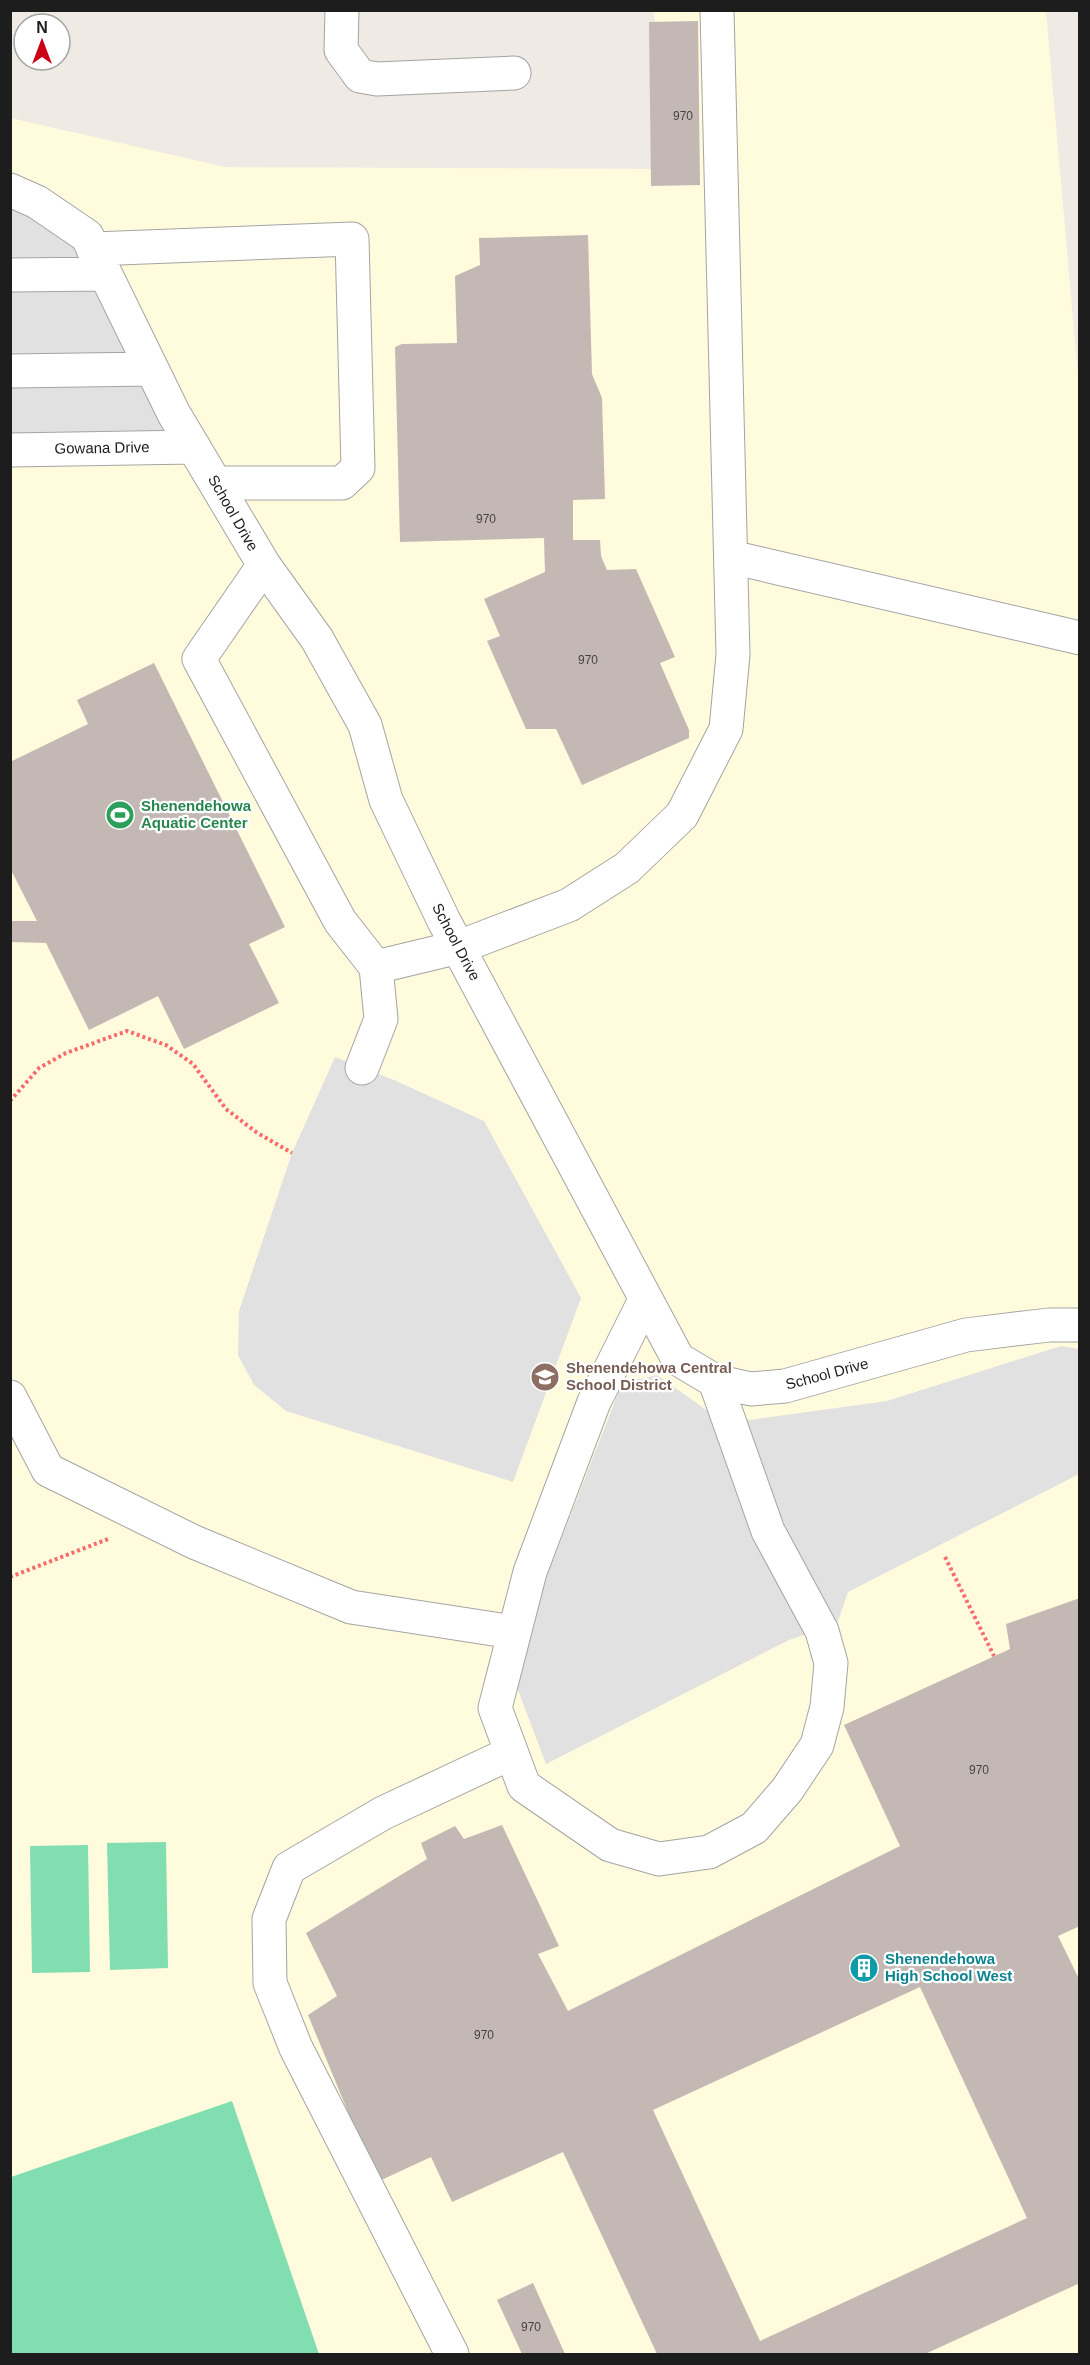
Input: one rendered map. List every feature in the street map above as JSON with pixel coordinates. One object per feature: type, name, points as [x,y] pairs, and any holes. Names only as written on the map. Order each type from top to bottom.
[{"type":"street","points":[[342,10],[341,50],[360,76],[377,79],[514,73]]},
{"type":"street","points":[[376,967],[459,947],[570,905],[627,867],[682,815],[726,729],[733,655],[717,10]]},
{"type":"street","name":"School Drive","points":[[10,190],[37,202],[87,236],[174,414],[264,565],[317,639],[365,725],[386,800],[459,947],[678,1359],[715,1381],[751,1389],[785,1386],[966,1335],[1048,1325],[1080,1325]]},
{"type":"street","points":[[10,274],[99,262],[352,239],[358,468],[342,483],[216,483]]},
{"type":"street","points":[[10,371],[152,369]]},
{"type":"street","name":"Gowana Drive","points":[[10,450],[194,447]]},
{"type":"street","points":[[731,557],[1080,639]]},
{"type":"street","points":[[264,565],[199,658],[340,921],[376,967],[381,1019],[362,1068]]},
{"type":"street","points":[[645,1300],[594,1402],[530,1572],[495,1708],[524,1786],[610,1845],[659,1859],[709,1852],[754,1828],[788,1790],[817,1745],[827,1707],[831,1663],[822,1632],[768,1531],[715,1381]]},
{"type":"street","points":[[10,1397],[48,1470],[194,1542],[351,1607],[513,1632]]},
{"type":"street","points":[[452,2355],[296,2048],[270,1983],[269,1919],[289,1868],[383,1813],[511,1752]]},
{"type":"path","points":[[10,1101],[39,1068],[66,1053],[127,1031],[166,1045],[193,1064],[226,1109],[256,1132],[292,1153]]},
{"type":"path","points":[[10,1577],[152,1522]]},
{"type":"path","points":[[945,1557],[994,1656]]},
{"type":"shaded area","name":"Shenendehowa Central School District","points":[[654,11],[1046,11],[1080,399],[1079,2354],[11,2354],[11,118],[225,167],[661,169]]},
{"type":"shaded area","points":[[10,190],[87,236],[194,447],[11,450]]},
{"type":"shaded area","points":[[335,1057],[394,1080],[484,1121],[581,1298],[513,1482],[286,1411],[254,1385],[238,1355],[239,1311],[292,1153]]},
{"type":"shaded area","points":[[1061,1346],[1079,1349],[1079,1474],[848,1592],[837,1624],[789,1640],[546,1764],[516,1685],[547,1576],[622,1383],[657,1375],[705,1409],[750,1420],[887,1401]]},
{"type":"green space","points":[[166,1842],[168,1968],[110,1970],[107,1843]]},
{"type":"green space","points":[[88,1845],[90,1972],[32,1973],[30,1846]]},
{"type":"green space","points":[[232,2101],[319,2354],[11,2354],[11,2177]]},
{"type":"building","points":[[698,21],[700,185],[651,186],[649,22]]},
{"type":"building","points":[[588,235],[592,374],[602,398],[605,499],[573,500],[573,540],[600,540],[601,556],[607,570],[636,569],[675,657],[660,663],[689,730],[689,738],[582,785],[556,729],[526,729],[487,641],[500,636],[484,599],[545,572],[544,538],[400,542],[395,347],[402,344],[457,343],[455,276],[480,265],[479,238]]},
{"type":"building","name":"Shenendehowa Aquatic Center","points":[[154,663],[285,927],[249,944],[279,1003],[184,1049],[158,996],[89,1030],[46,943],[10,942],[10,921],[37,921],[10,868],[10,762],[88,724],[77,700]]},
{"type":"building","name":"Shenendehowa High School West","points":[[1080,1598],[1080,1926],[1058,1936],[1080,1981],[1080,2283],[925,2354],[657,2354],[563,2152],[452,2202],[431,2157],[377,2182],[308,2015],[337,1996],[306,1933],[427,1859],[421,1843],[455,1826],[464,1839],[502,1825],[559,1946],[538,1954],[568,2011],[900,1846],[844,1725],[1010,1649],[1006,1624]],"holes":[[[920,1987],[1027,2218],[760,2341],[653,2110]]]},
{"type":"building","points":[[533,2283],[565,2354],[522,2354],[497,2300]]},
{"type":"place","name":"Shenendehowa Aquatic Center","points":[[120,815]]},
{"type":"place","name":"Shenendehowa Central School District","points":[[545,1377]]},
{"type":"place","name":"Shenendehowa High School West","points":[[864,1968]]}]
